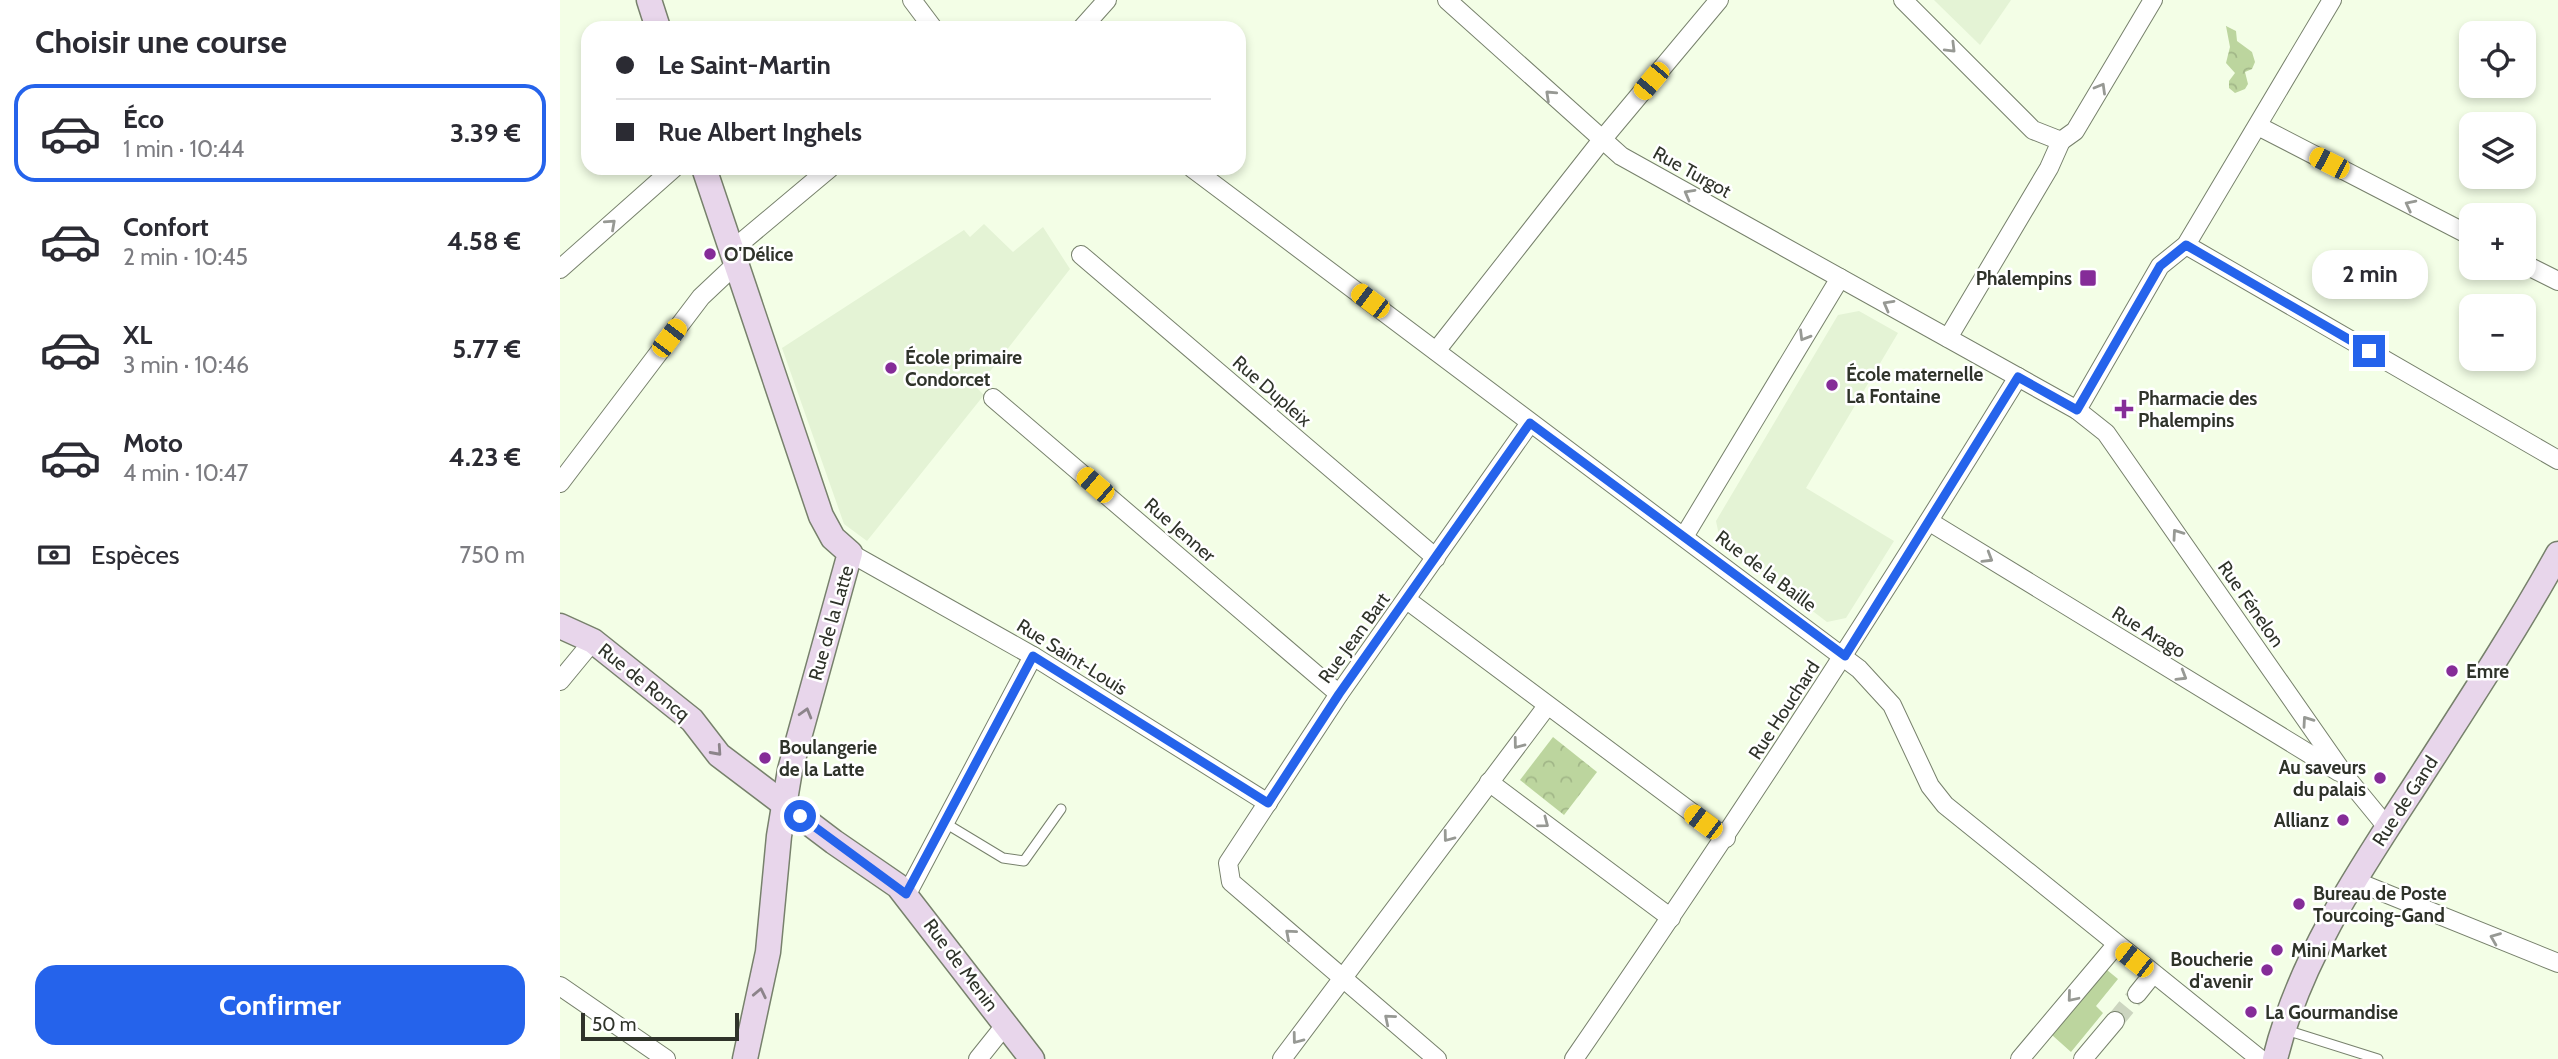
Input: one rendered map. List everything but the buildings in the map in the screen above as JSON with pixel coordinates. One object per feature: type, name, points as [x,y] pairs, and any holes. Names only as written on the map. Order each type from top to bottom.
[{"type":"street","points":[[649,0],[656,21]]},
{"type":"street","points":[[912,0],[928,21]]},
{"type":"street","points":[[1088,21],[1107,0]]},
{"type":"street","points":[[1436,351],[1601,141],[1719,0]]},
{"type":"street","points":[[1903,0],[2033,130],[2061,141]]},
{"type":"street","points":[[1948,338],[2049,168],[2061,141],[2079,125],[2153,0]]},
{"type":"street","name":"Rue Turgot","points":[[1452,2],[1620,156],[2018,377]]},
{"type":"street","points":[[2077,410],[2160,266],[2186,245],[2258,126],[2327,2]]},
{"type":"street","points":[[2258,126],[2459,230]]},
{"type":"street","points":[[560,269],[666,175]]},
{"type":"street","name":"Rue de la Latte","points":[[706,175],[821,516],[833,538],[850,554],[783,803],[768,952],[745,1059]]},
{"type":"street","points":[[560,484],[734,257],[822,175]]},
{"type":"street","name":"Rue de la Baille","points":[[1201,175],[1845,656],[1870,678],[1892,705],[1930,786],[1945,805],[2260,1059]]},
{"type":"street","points":[[2186,245],[2558,460]]},
{"type":"street","name":"Rue Dupleix","points":[[1081,255],[1436,558]]},
{"type":"street","points":[[2536,270],[2558,281]]},
{"type":"street","points":[[1685,535],[1840,278]]},
{"type":"street","name":"Rue Fénelon","points":[[2018,377],[2077,410],[2106,433],[2346,777],[2388,827]]},
{"type":"street","name":"Rue Houchard","points":[[1574,1059],[1726,838],[1845,656],[2018,377]]},
{"type":"street","name":"Rue Jenner","points":[[993,398],[1339,694]]},
{"type":"street","name":"Rue Jean Bart","points":[[1342,979],[1231,882],[1228,863],[1339,694],[1530,423]]},
{"type":"street","name":"Rue Arago","points":[[1930,522],[2346,777]]},
{"type":"street","name":"Rue Saint-Louis","points":[[850,554],[1033,656],[1268,803]]},
{"type":"street","name":"Rue de Gand","points":[[2275,1059],[2302,975],[2355,881],[2509,640],[2558,554]]},
{"type":"street","points":[[1407,600],[1726,838]]},
{"type":"street","name":"Rue de Roncq","points":[[560,626],[593,641],[692,720],[719,755],[783,803]]},
{"type":"street","points":[[560,681],[593,641]]},
{"type":"street","points":[[906,894],[1033,656]]},
{"type":"street","points":[[1282,1059],[1547,706]]},
{"type":"street","points":[[1489,782],[1671,919]]},
{"type":"street","name":"Rue de Menin","points":[[783,803],[906,894],[1032,1059]]},
{"type":"street","points":[[2355,881],[2558,963]]},
{"type":"street","points":[[2020,1059],[2116,945]]},
{"type":"street","points":[[2137,993],[2153,974]]},
{"type":"street","points":[[1342,979],[1437,1059]]},
{"type":"street","points":[[560,986],[666,1059]]},
{"type":"street","points":[[2083,1059],[2115,1021]]},
{"type":"street","points":[[978,1059],[1006,1024]]},
{"type":"lane","points":[[945,822],[1003,858],[1024,861],[1061,808]]},
{"type":"lane","points":[[2283,1029],[2378,1059]]},
{"type":"shaded area","points":[[1934,0],[2011,0],[1980,45]]},
{"type":"shaded area","name":"École primaire Condorcet","points":[[984,224],[1013,252],[1043,227],[1070,269],[977,388],[984,395],[867,541],[844,524],[782,348],[964,230],[970,237]]},
{"type":"shaded area","points":[[1859,311],[1898,333],[1806,488],[1894,541],[1846,618],[1827,622],[1720,540],[1716,521],[1838,315]]},
{"type":"green space","points":[[2226,26],[2236,31],[2237,41],[2252,52],[2255,62],[2252,69],[2245,72],[2248,84],[2245,89],[2235,93],[2229,88],[2229,81],[2235,73],[2226,63],[2230,47]]},
{"type":"green space","points":[[1553,737],[1597,772],[1564,815],[1520,780]]},
{"type":"green space","points":[[2107,970],[2118,979],[2096,1006],[2103,1013],[2071,1052],[2052,1035]]},
{"type":"tunnel","points":[[2115,1021],[2137,994]]},
{"type":"place","name":"O'Délice","points":[[710,254]]},
{"type":"place","name":"Phalempins","points":[[2088,278]]},
{"type":"place","name":"École primaire Condorcet","points":[[891,368]]},
{"type":"place","name":"École maternelle La Fontaine","points":[[1832,385]]},
{"type":"place","name":"Pharmacie des Phalempins","points":[[2124,409]]},
{"type":"place","name":"Emre","points":[[2452,671]]},
{"type":"place","name":"Boulangerie de la Latte","points":[[765,758]]},
{"type":"place","name":"Au saveurs du palais","points":[[2380,778]]},
{"type":"place","name":"Allianz","points":[[2343,820]]},
{"type":"place","name":"Bureau de Poste Tourcoing-Gand","points":[[2299,904]]},
{"type":"place","name":"Mini Market","points":[[2277,950]]},
{"type":"place","name":"Boucherie d'avenir","points":[[2267,970]]},
{"type":"place","name":"La Gourmandise","points":[[2251,1012]]},
{"type":"route","points":[[800,816],[906,894],[1033,656],[1268,803],[1339,694],[1530,423],[1685,535],[1845,656],[2018,377],[2077,410],[2160,266],[2186,245],[2369,351]]}]
